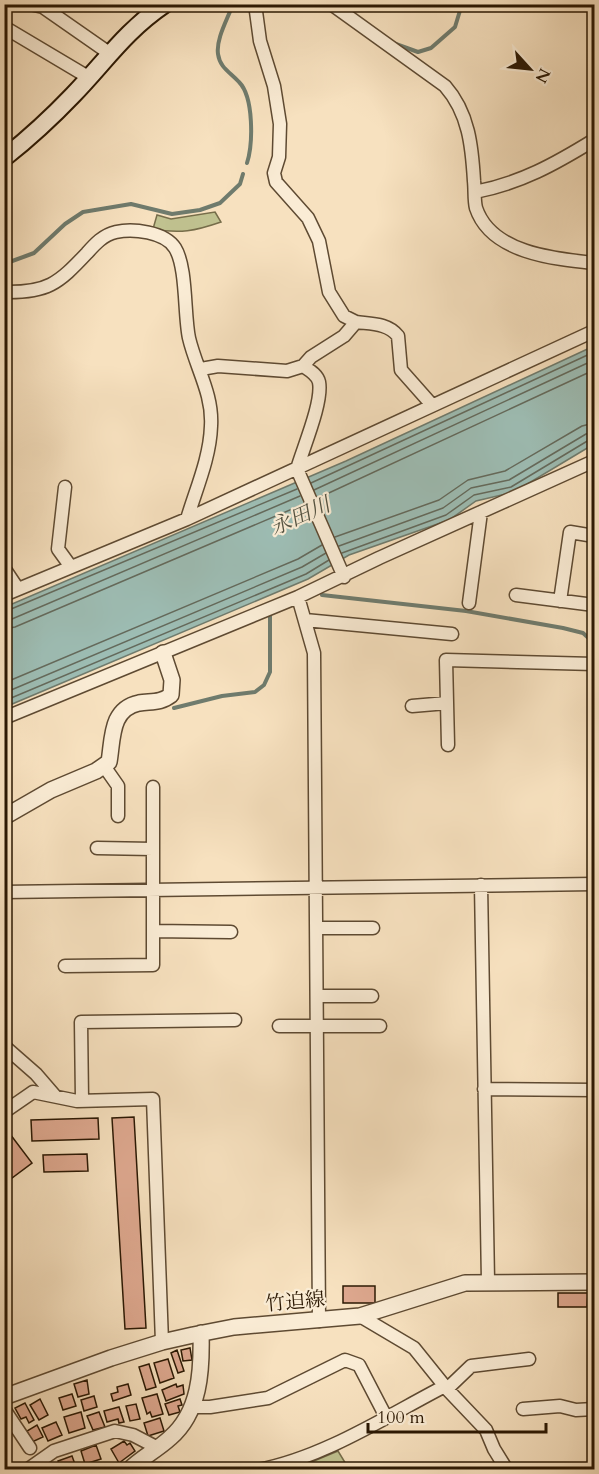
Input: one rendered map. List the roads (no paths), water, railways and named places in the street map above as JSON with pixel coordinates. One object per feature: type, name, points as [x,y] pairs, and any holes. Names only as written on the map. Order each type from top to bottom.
[{"type":"main road","points":[[4,158],[73,95],[109,53],[139,23],[165,4]]},
{"type":"street","points":[[30,4],[43,7],[109,53]]},
{"type":"street","points":[[255,4],[260,41],[274,86],[280,124],[279,157],[274,173],[276,182],[308,218],[319,241],[328,292],[344,316],[356,322],[376,324],[394,331],[398,336],[401,370],[432,405]]},
{"type":"street","points":[[331,4],[445,86],[455,97],[467,125],[472,147],[476,206],[490,231],[503,242],[517,249],[594,263]]},
{"type":"street","points":[[4,32],[9,30],[88,77]]},
{"type":"street","points":[[475,192],[495,188],[536,174],[594,140]]},
{"type":"street","points":[[4,292],[29,293],[48,287],[66,274],[96,243],[114,232],[125,231],[155,235],[176,249],[181,267],[189,338],[201,369],[210,404],[212,424],[210,446],[187,519]]},
{"type":"street","points":[[201,369],[218,366],[287,371],[303,366],[311,357],[344,336],[356,322]]},
{"type":"street","points":[[4,595],[187,519],[594,331]]},
{"type":"street","points":[[303,366],[315,375],[319,393],[297,469],[344,577]]},
{"type":"street","points":[[4,718],[298,597],[344,577],[379,558],[594,462]]},
{"type":"street","points":[[65,487],[58,549],[71,567]]},
{"type":"street","points":[[469,603],[481,512]]},
{"type":"street","points":[[560,601],[570,532],[594,536]]},
{"type":"street","points":[[4,568],[18,589]]},
{"type":"street","points":[[516,595],[594,605]]},
{"type":"street","points":[[298,597],[314,653],[319,1321]]},
{"type":"street","points":[[305,620],[452,634]]},
{"type":"street","points":[[4,817],[51,789],[109,762],[116,719],[122,710],[138,703],[156,702],[171,695],[172,680],[163,653]]},
{"type":"street","points":[[448,745],[446,660],[594,664]]},
{"type":"street","points":[[412,706],[447,703]]},
{"type":"street","points":[[104,766],[118,786],[118,816]]},
{"type":"street","points":[[65,966],[153,965],[153,787]]},
{"type":"street","points":[[97,848],[153,849]]},
{"type":"street","points":[[4,892],[594,884]]},
{"type":"street","points":[[481,885],[488,1281]]},
{"type":"street","points":[[316,928],[373,928]]},
{"type":"street","points":[[153,931],[231,932]]},
{"type":"street","points":[[316,996],[372,996]]},
{"type":"street","points":[[82,1100],[81,1022],[235,1020]]},
{"type":"street","points":[[279,1026],[380,1026]]},
{"type":"street","points":[[4,1046],[36,1074],[55,1095]]},
{"type":"street","points":[[484,1089],[594,1090]]},
{"type":"street","points":[[4,1112],[33,1092],[82,1100],[153,1099],[162,1342]]},
{"type":"street","name":"竹迫線","points":[[4,1397],[162,1342],[201,1333],[234,1327],[360,1316],[465,1283],[488,1281],[594,1282]]},
{"type":"street","points":[[360,1316],[414,1348],[486,1430],[507,1470]]},
{"type":"street","points":[[129,1470],[181,1427],[191,1407],[199,1380],[202,1360],[201,1333]]},
{"type":"street","points":[[258,1470],[284,1465],[318,1452],[446,1387],[471,1366],[529,1359]]},
{"type":"street","points":[[191,1407],[210,1407],[268,1398],[345,1360],[359,1365],[386,1416]]},
{"type":"street","points":[[523,1409],[560,1406],[576,1410],[594,1409]]},
{"type":"street","points":[[4,1409],[30,1448]]},
{"type":"street","points":[[27,1470],[54,1451],[115,1431],[133,1435],[158,1448]]},
{"type":"water","name":"永田川","points":[[594,346],[594,444],[514,492],[476,501],[449,520],[349,555],[308,579],[5,707],[5,607],[346,461]]},
{"type":"waterway","points":[[235,4],[222,31],[218,43],[218,54],[223,66],[244,89],[250,109],[251,133],[247,163]]},
{"type":"waterway","points":[[393,43],[418,52],[431,48],[455,27],[462,4]]},
{"type":"waterway","points":[[4,264],[34,253],[65,224],[83,212],[131,204],[172,214],[200,210],[220,203],[240,184],[243,174]]},
{"type":"waterway","points":[[322,595],[466,611],[563,628],[583,633],[594,643]]},
{"type":"waterway","points":[[174,708],[222,696],[255,692],[264,685],[270,672],[270,616]]}]
